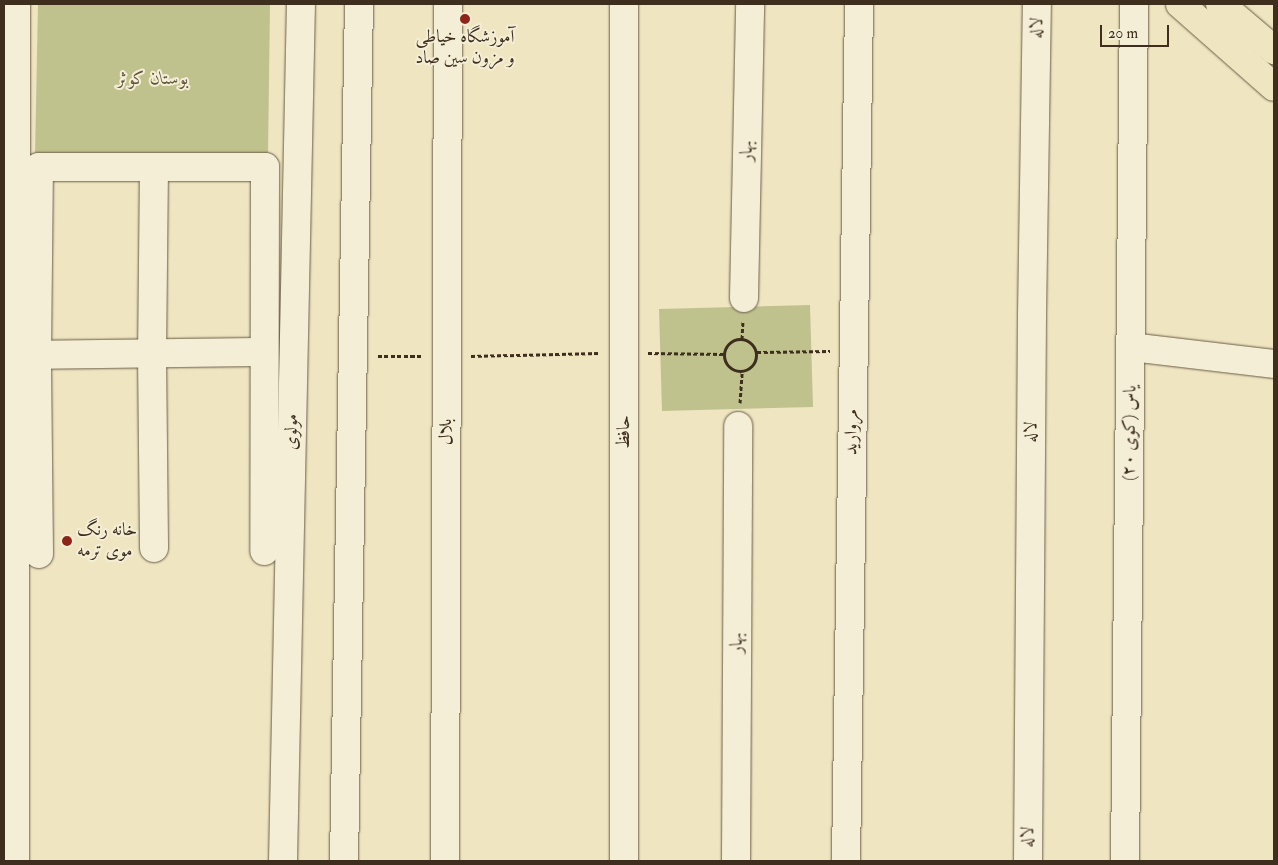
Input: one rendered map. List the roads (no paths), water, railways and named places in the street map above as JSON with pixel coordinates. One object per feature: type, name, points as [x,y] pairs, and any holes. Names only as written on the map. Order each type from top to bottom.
[{"type":"main road","points":[[1180,4],[1274,87]]},
{"type":"main road","points":[[1220,4],[1274,50]]},
{"type":"street","points":[[16,4],[27,355],[39,554]]},
{"type":"street","name":"مولوی","points":[[282,861],[301,4]]},
{"type":"street","points":[[344,861],[358,4]]},
{"type":"street","name":"بلال","points":[[445,861],[448,4]]},
{"type":"street","name":"حافظ","points":[[624,4],[624,861]]},
{"type":"street","name":"بهار","points":[[744,298],[750,4]]},
{"type":"street","name":"مروارید","points":[[846,861],[859,4]]},
{"type":"street","name":"لاله","points":[[1028,861],[1032,335],[1037,4]]},
{"type":"street","name":"یاس (کوی ۲۰)","points":[[1125,861],[1134,4]]},
{"type":"street","points":[[15,861],[27,355],[39,167],[265,168],[263,352],[264,551]]},
{"type":"street","points":[[154,167],[152,354],[154,548]]},
{"type":"street","points":[[1131,347],[1274,364]]},
{"type":"street","points":[[27,355],[263,352]]},
{"type":"street","name":"بهار","points":[[736,861],[738,426]]},
{"type":"place","name":"آموزشگاه خیاطی و مزون سین صاد","points":[[465,19]]},
{"type":"place","name":"خانه رنگ موی ترمه","points":[[67,541]]},
{"type":"park label","name":"بوستان کوثر","points":[[153,79]]}]
